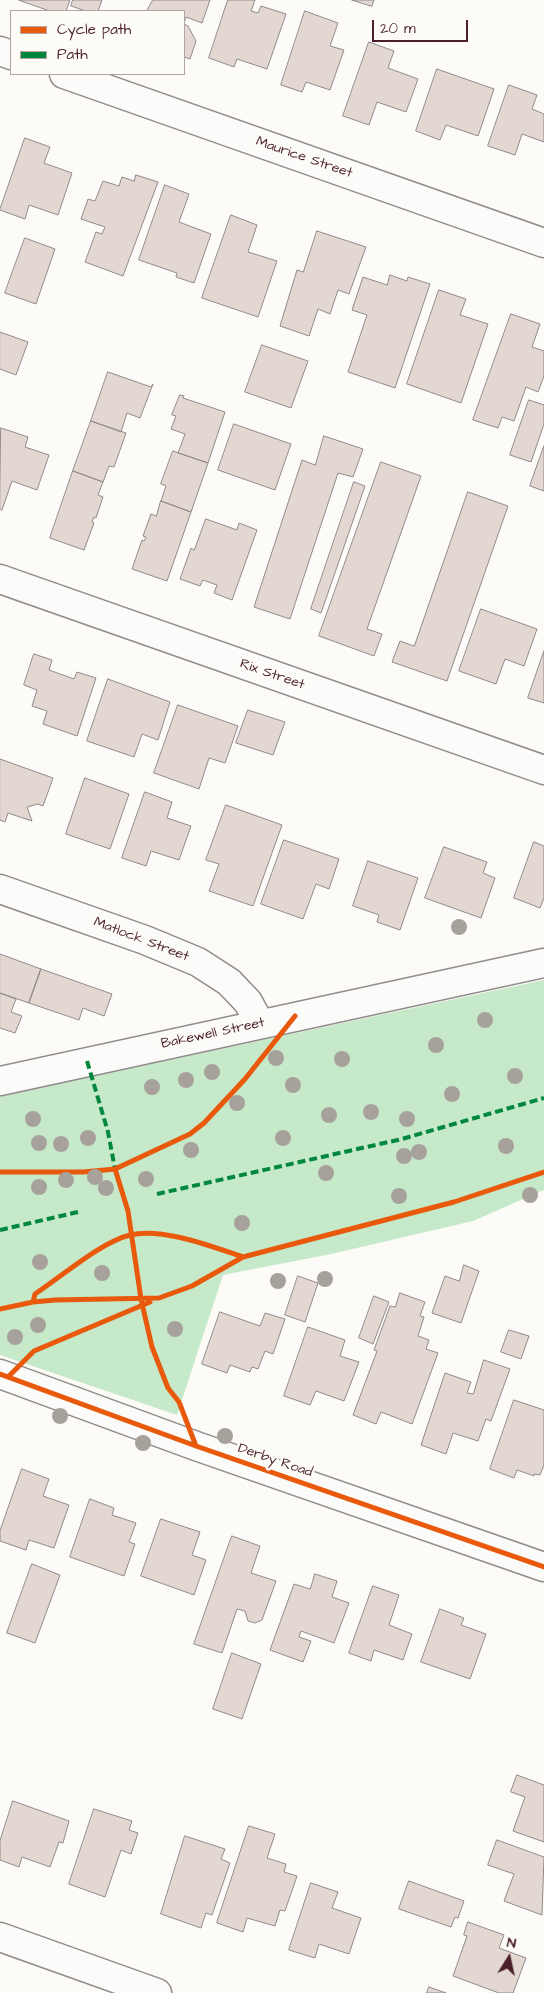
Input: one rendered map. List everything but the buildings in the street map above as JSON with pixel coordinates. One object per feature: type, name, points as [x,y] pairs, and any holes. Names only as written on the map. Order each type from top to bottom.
[{"type":"street","name":"Maurice Street","points":[[67,75],[544,243]]},
{"type":"street","name":"Rix Street","points":[[0,579],[544,770]]},
{"type":"street","name":"Matlock Street","points":[[0,889],[146,940],[198,962],[229,982],[248,1002],[260,1024]]},
{"type":"street","name":"Bakewell Street","points":[[0,1082],[544,963]]},
{"type":"street","name":"Derby Road","points":[[0,1374],[206,1449],[544,1567]]},
{"type":"street","points":[[0,1937],[157,1993]]},
{"type":"green space","points":[[544,980],[544,1190],[473,1221],[331,1254],[223,1275],[177,1415],[0,1355],[0,1096]]},
{"type":"marked path","points":[[87,1061],[108,1132],[115,1169]]},
{"type":"marked path","points":[[157,1194],[402,1139],[544,1098]]},
{"type":"marked path","points":[[0,1230],[78,1212]]},
{"type":"cycle path","points":[[0,1172],[83,1172],[115,1169],[190,1134],[204,1123],[245,1079],[295,1016]]},
{"type":"cycle path","points":[[115,1169],[128,1211],[141,1299],[152,1347],[168,1388],[179,1402],[196,1446]]},
{"type":"cycle path","points":[[0,1309],[33,1302],[55,1300],[159,1298],[192,1286],[243,1257],[454,1202],[544,1172]]},
{"type":"cycle path","points":[[33,1302],[35,1294],[94,1252],[130,1235],[143,1233],[172,1236],[243,1257]]},
{"type":"cycle path","points":[[8,1377],[34,1351],[150,1302]]},
{"type":"cycle path","points":[[0,1374],[196,1446],[544,1567]]}]
